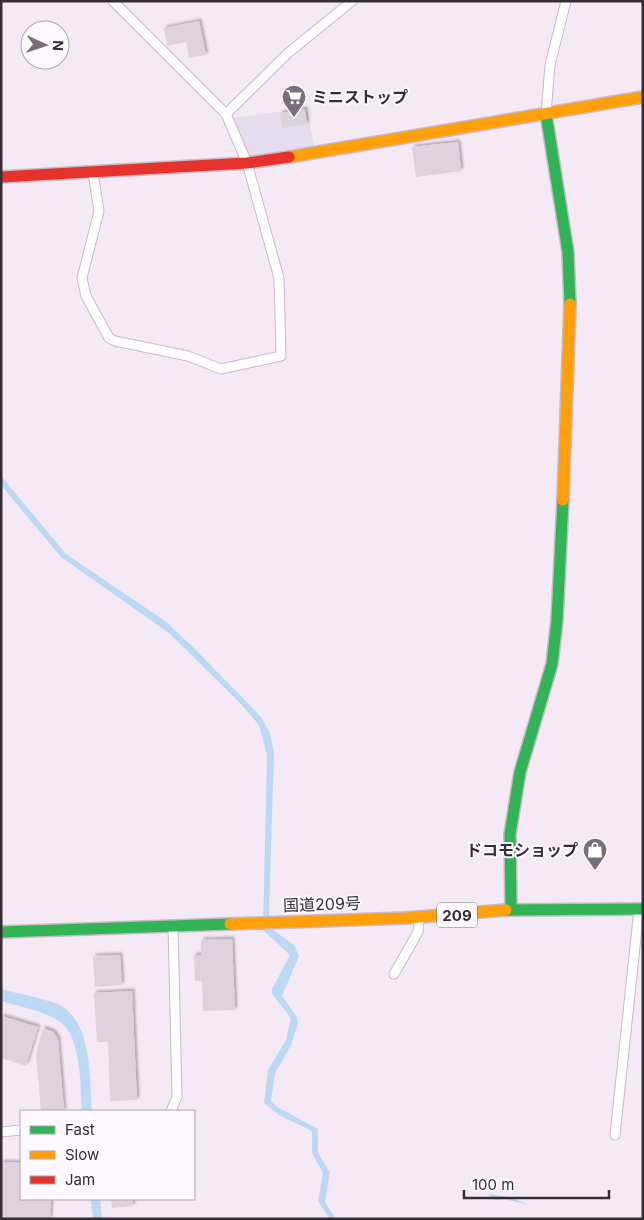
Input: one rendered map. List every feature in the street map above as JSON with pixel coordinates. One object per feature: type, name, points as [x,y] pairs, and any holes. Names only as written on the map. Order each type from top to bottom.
[{"type":"main road","points":[[1,177],[247,163],[643,97]]},
{"type":"main road","points":[[511,910],[510,834],[514,805],[520,772],[552,664],[558,620],[566,454],[571,315],[568,252],[546,114]]},
{"type":"main road","name":"国道209号","points":[[1,932],[419,917],[511,910],[641,909]]},
{"type":"street","points":[[93,172],[99,211],[82,278],[86,296],[109,338],[114,341],[188,356],[221,369],[281,356],[279,278],[247,163],[226,114],[113,1]]},
{"type":"street","points":[[226,114],[287,54],[352,1]]},
{"type":"street","points":[[546,114],[550,65],[566,1]]},
{"type":"street","points":[[615,1135],[641,909]]},
{"type":"street","points":[[394,974],[418,932],[419,917]]},
{"type":"street","points":[[172,1110],[178,1097],[173,926]]},
{"type":"street","points":[[1,1132],[20,1130]]},
{"type":"shaded area","points":[[307,108],[314,147],[254,159],[248,156],[234,118]]},
{"type":"water","points":[[1,476],[66,554],[165,621],[261,717],[269,731],[274,751],[269,915],[272,929],[294,945],[299,956],[282,996],[297,1017],[298,1024],[291,1045],[275,1073],[271,1101],[277,1107],[318,1129],[318,1153],[330,1173],[325,1202],[336,1219],[330,1219],[318,1201],[323,1173],[312,1153],[312,1131],[279,1115],[264,1103],[268,1070],[286,1040],[291,1018],[272,994],[272,989],[290,955],[263,930],[267,755],[259,725],[240,703],[169,633],[61,557],[1,485]]},
{"type":"water","points":[[1,989],[57,1004],[69,1012],[83,1036],[87,1051],[92,1110],[82,1110],[76,1050],[67,1029],[47,1014],[1,1001]]},
{"type":"water","points":[[488,1194],[509,1197],[530,1205],[504,1199],[495,1200]]},
{"type":"water","points":[[91,1200],[100,1200],[102,1219],[93,1219]]},
{"type":"building","points":[[199,21],[206,55],[189,58],[186,42],[167,46],[164,28]]},
{"type":"building","name":"ミニストップ","points":[[305,109],[307,124],[282,128],[280,113]]},
{"type":"building","points":[[458,142],[461,171],[416,177],[412,147]]},
{"type":"building","points":[[232,939],[235,1010],[203,1011],[202,981],[195,981],[194,955],[201,955],[201,940]]},
{"type":"building","points":[[120,955],[122,985],[95,987],[93,956]]},
{"type":"building","points":[[132,991],[137,1100],[110,1101],[108,1042],[97,1042],[94,993]]},
{"type":"building","points":[[1,1016],[38,1027],[26,1066],[1,1058]]},
{"type":"building","points":[[43,1028],[53,1032],[58,1039],[64,1110],[41,1110],[36,1054]]},
{"type":"building","points":[[1,1162],[20,1163],[20,1200],[51,1200],[50,1219],[1,1219]]},
{"type":"building","points":[[111,1200],[132,1200],[133,1206],[112,1208]]},
{"type":"traffic: fast","points":[[546,114],[568,252],[570,304]]},
{"type":"traffic: fast","points":[[511,910],[510,834],[520,772],[552,664],[557,620],[563,500]]},
{"type":"traffic: fast","points":[[506,910],[643,909]]},
{"type":"traffic: fast","points":[[1,932],[230,924]]},
{"type":"traffic: slow","points":[[289,157],[643,97]]},
{"type":"traffic: slow","points":[[563,500],[570,304]]},
{"type":"traffic: slow","points":[[230,924],[406,918],[506,910]]},
{"type":"traffic: jam","points":[[1,177],[247,163],[289,157]]},
{"type":"place","name":"ミニストップ","points":[[294,118]]},
{"type":"place","name":"ドコモショップ","points":[[595,871]]}]
